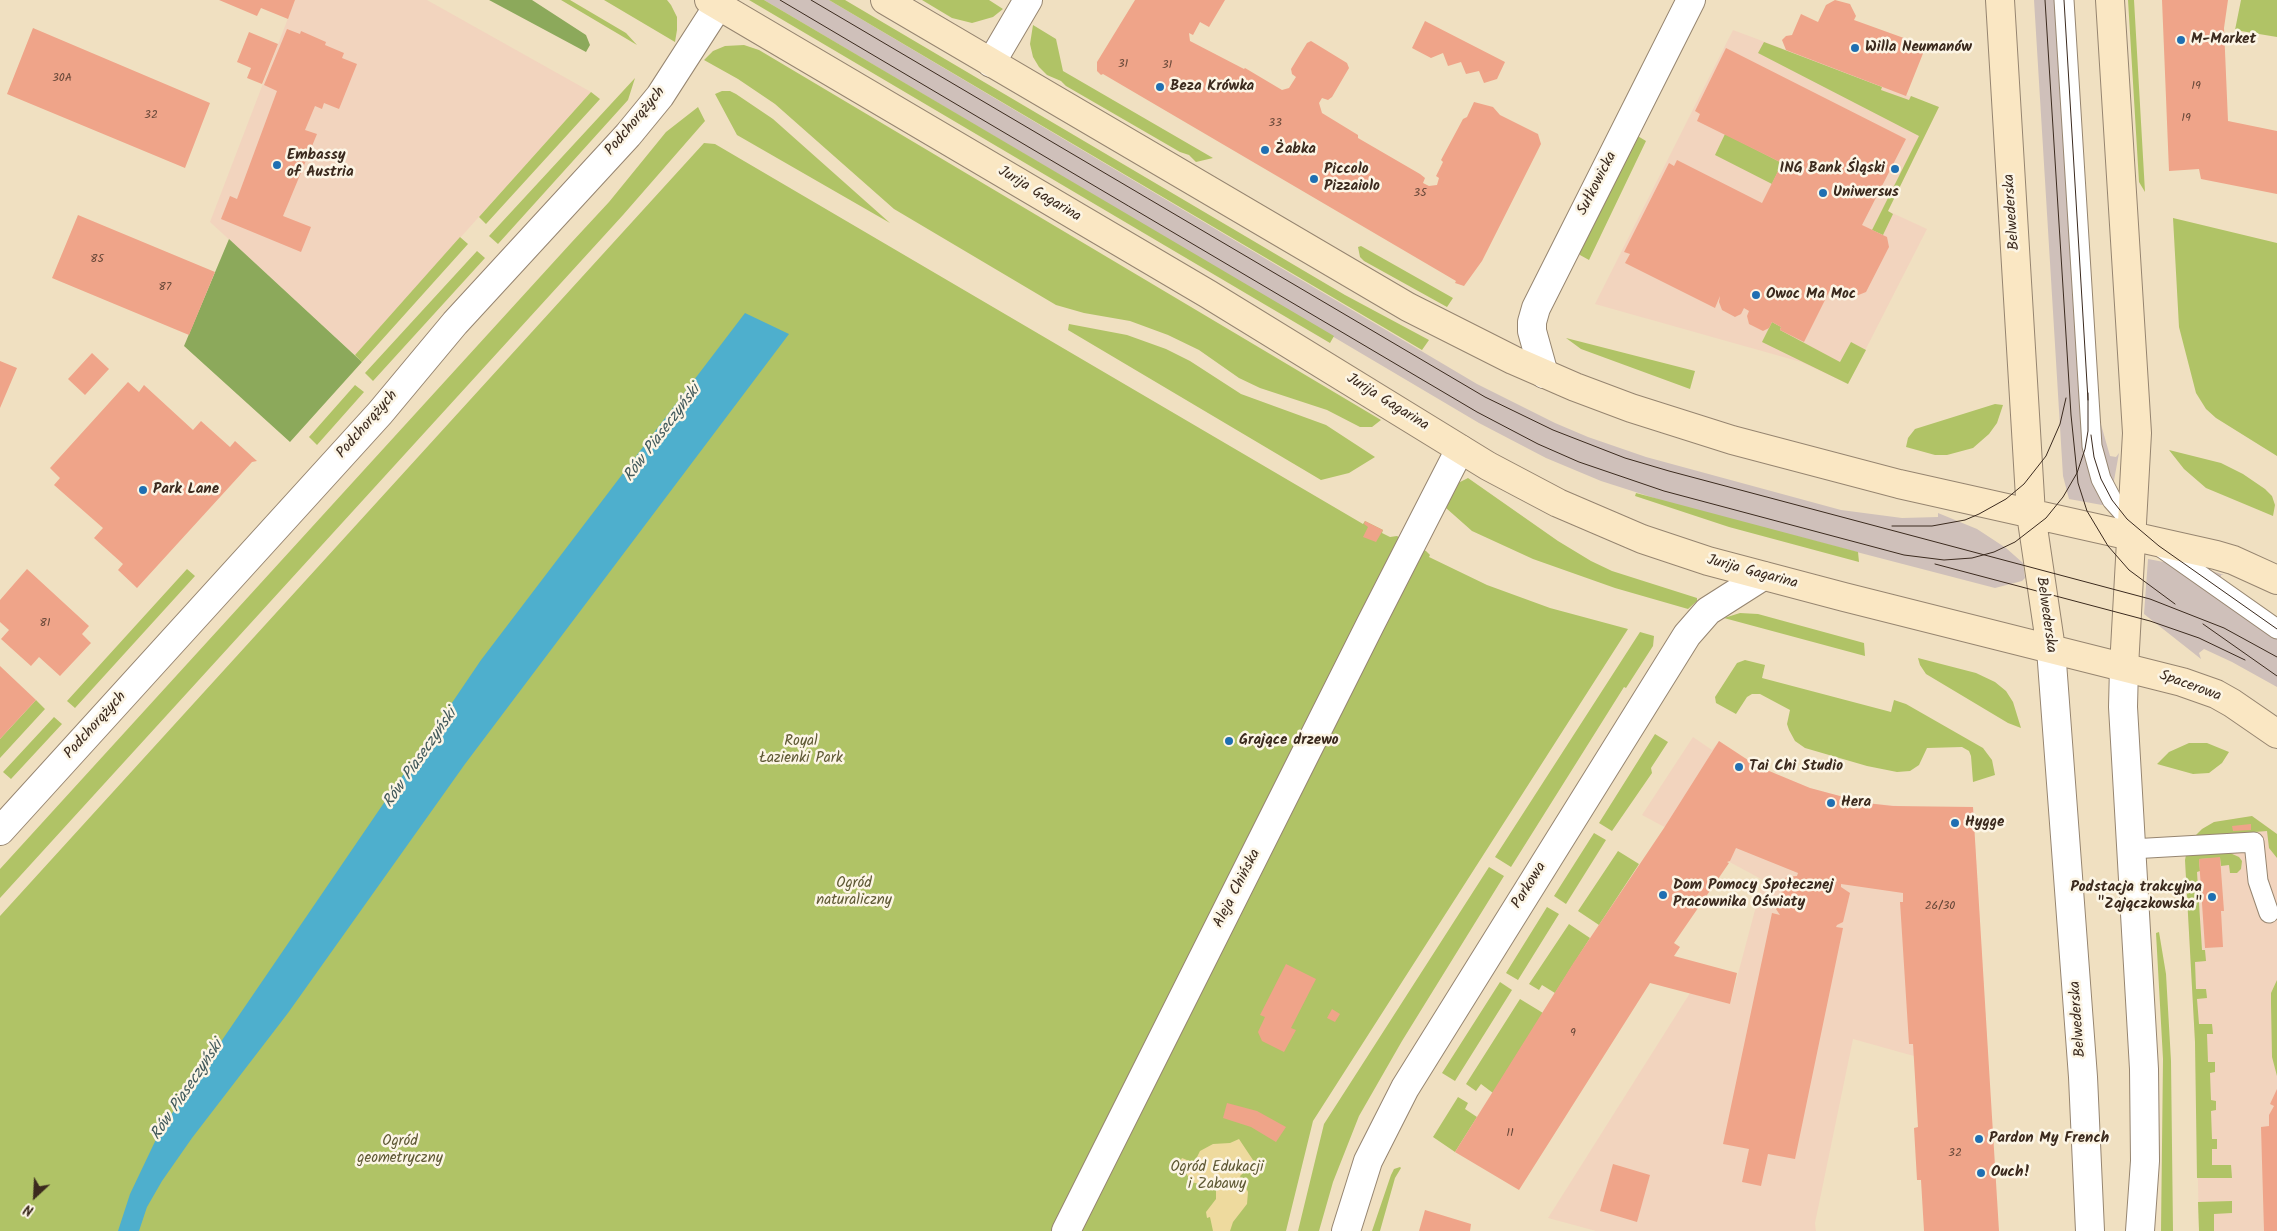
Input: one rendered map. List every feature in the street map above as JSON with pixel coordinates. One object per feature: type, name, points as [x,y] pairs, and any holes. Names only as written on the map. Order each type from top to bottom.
[{"type":"main road","points":[[884,0],[1408,307],[1544,374],[1631,408],[1732,440],[1900,484],[2031,514],[2139,534],[2233,560],[2277,580]]},
{"type":"main road","name":"Belwederska","points":[[2000,0],[2031,514],[2051,649]]},
{"type":"main road","points":[[2110,0],[2137,433],[2139,534],[2124,667]]},
{"type":"main road","name":"Jurija Gagarina","points":[[714,3],[1208,294],[1460,449],[1540,494],[1599,522],[1642,539],[1762,576],[2124,667]]},
{"type":"main road","name":"Spacerowa","points":[[2124,667],[2182,682],[2216,694],[2277,734]]},
{"type":"street","points":[[990,62],[1028,0]]},
{"type":"street","name":"Sułkowicka","points":[[1544,374],[1532,331],[1532,322],[1536,308],[1691,0]]},
{"type":"street","name":"Podchorążych","points":[[0,831],[380,413],[455,323],[628,135],[660,96],[714,3]]},
{"type":"street","name":"Aleja Chińska","points":[[1066,1231],[1409,546],[1460,449]]},
{"type":"street","name":"Parkowa","points":[[1346,1231],[1368,1160],[1405,1088],[1687,635],[1708,611],[1762,576]]},
{"type":"street","name":"Belwederska","points":[[2051,649],[2083,1077],[2090,1231]]},
{"type":"street","points":[[2124,667],[2123,707],[2145,1091],[2140,1231]]},
{"type":"lane","points":[[2064,0],[2092,446],[2097,467],[2106,490],[2119,510],[2139,534],[2277,629]]},
{"type":"lane","points":[[2131,849],[2254,842],[2258,881],[2269,913]]},
{"type":"shaded area","points":[[295,0],[427,0],[591,92],[355,355],[210,222]]},
{"type":"shaded area","points":[[764,0],[829,0],[1477,384],[1555,423],[1588,437],[1646,457],[1841,510],[1902,518],[1938,517],[1938,513],[1977,529],[2006,548],[2023,563],[2025,578],[2022,581],[1995,588],[1676,505],[1601,481],[1546,458],[1479,423]]},
{"type":"shaded area","points":[[2034,0],[2071,0],[2098,414],[2110,456],[2116,457],[2119,453],[2113,486],[2105,504],[2102,505],[2069,499],[2063,476]]},
{"type":"shaded area","name":"Uniwersus","points":[[1733,30],[1939,107],[1888,211],[1927,229],[1848,384],[1801,362],[1595,304]]},
{"type":"shaded area","points":[[2148,559],[2224,575],[2221,575],[2221,579],[2277,618],[2277,687],[2204,649],[2199,653],[2201,659],[2144,614]]},
{"type":"shaded area","points":[[1693,737],[1712,750],[1719,741],[1757,766],[1810,788],[1866,803],[1922,808],[1973,807],[1989,1077],[1853,1039],[1815,1223],[1816,1231],[1596,1231],[1548,1218],[1690,993],[1730,1004],[1763,880],[1642,815]]},
{"type":"shaded area","points":[[2252,816],[2277,834],[2277,1231],[2199,1231],[2195,1042],[2185,860],[2202,829],[2214,822]]},
{"type":"green space","points":[[489,0],[532,0],[586,35],[590,45],[586,52]]},
{"type":"green space","points":[[561,0],[570,0],[626,33],[637,45]]},
{"type":"green space","points":[[604,0],[667,0],[677,17],[675,42]]},
{"type":"green space","points":[[749,0],[764,0],[1334,336],[1330,343]]},
{"type":"green space","points":[[829,0],[845,0],[1345,295],[1429,340],[1422,350]]},
{"type":"green space","points":[[922,0],[989,0],[1003,9],[993,17],[972,23],[952,18]]},
{"type":"green space","points":[[2128,0],[2134,0],[2145,192],[2139,182]]},
{"type":"green space","points":[[2241,0],[2277,0],[2277,37],[2235,30]]},
{"type":"green space","points":[[1033,25],[1056,39],[1063,71],[1213,158],[1196,162],[1189,155],[1180,152],[1066,86],[1061,81],[1047,75],[1033,57],[1030,44]]},
{"type":"green space","points":[[1764,42],[1882,87],[1881,90],[1909,100],[1911,96],[1939,107],[1888,211],[1893,214],[1883,235],[1872,230],[1919,136],[1758,53]]},
{"type":"green space","points":[[744,45],[759,50],[1381,420],[1372,427],[1360,427],[1327,410],[1260,388],[1239,378],[1199,350],[1168,335],[1130,321],[1084,313],[1056,305],[894,209],[775,104],[738,79],[704,60],[713,51],[725,46]]},
{"type":"green space","points":[[635,78],[628,100],[498,244],[489,236]]},
{"type":"green space","points":[[722,91],[730,91],[736,94],[773,119],[890,223],[737,135],[715,94]]},
{"type":"green space","points":[[591,92],[600,99],[486,224],[479,217]]},
{"type":"green space","points":[[698,107],[705,121],[623,215],[0,898],[0,869],[609,202],[666,132]]},
{"type":"green space","points":[[1725,134],[1782,163],[1772,184],[1715,155]]},
{"type":"green space","points":[[1636,135],[1646,141],[1589,260],[1580,255],[1579,250]]},
{"type":"green space","name":"Royal Łazienki Park","points":[[704,143],[715,144],[1363,524],[1365,521],[1383,530],[1382,533],[1390,537],[1397,536],[1426,551],[1430,555],[1429,557],[1487,585],[1550,608],[1628,629],[1313,1121],[1286,1231],[0,1231],[0,916]]},
{"type":"green space","points":[[2173,218],[2277,243],[2277,456],[2216,418],[2206,409],[2196,393],[2179,327]]},
{"type":"green space","points":[[460,237],[468,244],[362,362],[355,355]]},
{"type":"green space","points":[[229,239],[362,362],[290,442],[184,346]]},
{"type":"green space","points":[[1361,246],[1453,298],[1447,307],[1364,261],[1360,257],[1358,247]]},
{"type":"green space","points":[[477,251],[485,258],[373,381],[365,373]]},
{"type":"green space","points":[[1772,322],[1781,327],[1780,330],[1840,362],[1851,342],[1866,350],[1848,384],[1762,342]]},
{"type":"green space","points":[[1069,324],[1127,335],[1166,349],[1190,361],[1241,394],[1326,425],[1375,457],[1349,473],[1321,480],[1068,330]]},
{"type":"green space","points":[[1566,338],[1695,371],[1690,389],[1581,349]]},
{"type":"green space","points":[[355,385],[364,392],[317,445],[309,437]]},
{"type":"green space","points":[[1995,404],[2003,405],[1997,423],[1989,434],[1973,448],[1947,455],[1935,455],[1906,447],[1908,438],[1915,429]]},
{"type":"green space","points":[[2169,450],[2221,463],[2243,474],[2272,496],[2275,505],[2273,516],[2206,488],[2184,469]]},
{"type":"green space","points":[[1468,478],[1558,541],[1591,561],[1612,571],[1697,598],[1697,601],[1688,609],[1615,588],[1533,559],[1472,531],[1446,508],[1458,483]]},
{"type":"green space","points":[[1636,493],[1858,552],[1859,562],[1729,527],[1635,496]]},
{"type":"green space","points":[[187,569],[195,576],[75,708],[67,701]]},
{"type":"green space","points":[[1740,613],[1758,614],[1864,643],[1865,656],[1724,618]]},
{"type":"green space","points":[[1640,632],[1654,636],[1653,646],[1626,688],[1624,687],[1511,867],[1495,857]]},
{"type":"green space","points":[[1918,658],[1976,673],[1995,682],[2006,691],[2013,702],[2021,728],[2008,723],[1926,674]]},
{"type":"green space","points":[[1745,660],[1765,665],[1762,678],[1891,712],[1894,700],[1906,704],[1983,748],[1992,760],[1995,775],[1973,782],[1971,756],[1969,751],[1962,747],[1927,748],[1919,765],[1910,771],[1897,772],[1867,766],[1805,748],[1795,741],[1789,730],[1787,724],[1790,710],[1760,694],[1752,694],[1747,697],[1736,714],[1716,703],[1715,697],[1737,663]]},
{"type":"green space","points":[[36,700],[45,709],[0,758],[0,739]]},
{"type":"green space","points":[[54,717],[62,724],[11,779],[3,772]]},
{"type":"green space","points":[[1655,734],[1668,742],[1651,768],[1652,773],[1612,831],[1599,823]]},
{"type":"green space","points":[[2189,743],[2207,743],[2229,752],[2222,763],[2209,773],[2193,774],[2157,764],[2169,752]]},
{"type":"green space","points":[[2252,816],[2277,834],[2277,858],[2269,848],[2267,831],[2194,837],[2202,829],[2214,822]]},
{"type":"green space","points":[[1594,833],[1606,840],[1566,904],[1554,896]]},
{"type":"green space","points":[[1618,851],[1639,864],[1599,925],[1578,911]]},
{"type":"green space","points":[[2230,853],[2239,857],[2242,861],[2241,869],[2237,873],[2230,873],[2229,865],[2221,866],[2220,858],[2199,859],[2200,871],[2197,872],[2202,950],[2205,950],[2206,961],[2195,962],[2196,989],[2206,989],[2207,998],[2197,999],[2199,1024],[2212,1024],[2213,1034],[2207,1034],[2208,1062],[2215,1062],[2215,1072],[2210,1073],[2211,1100],[2216,1101],[2216,1110],[2211,1111],[2212,1139],[2217,1139],[2217,1149],[2212,1149],[2212,1165],[2231,1165],[2232,1178],[2197,1178],[2195,1042],[2185,860],[2186,855]]},
{"type":"green space","points":[[1489,867],[1504,876],[1402,1041],[1359,1116],[1333,1182],[1319,1231],[1298,1231],[1324,1124]]},
{"type":"green space","points":[[1547,907],[1559,914],[1518,980],[1506,973]]},
{"type":"green space","points":[[1569,924],[1590,938],[1555,993],[1542,985],[1539,990],[1529,984]]},
{"type":"green space","points":[[2159,932],[2166,974],[2171,1061],[2173,1231],[2161,1231],[2163,1059],[2156,933]]},
{"type":"green space","points":[[2277,980],[2277,1076],[2272,1057],[2271,993]]},
{"type":"green space","points":[[1500,982],[1512,990],[1455,1081],[1442,1073]]},
{"type":"green space","points":[[1520,999],[1543,1013],[1493,1093],[1481,1084],[1476,1091],[1466,1084]]},
{"type":"green space","points":[[1458,1097],[1468,1103],[1465,1109],[1477,1117],[1455,1152],[1433,1137]]},
{"type":"green space","points":[[1400,1167],[1380,1231],[1372,1231],[1391,1175],[1394,1169]]},
{"type":"green space","points":[[2232,1201],[2232,1213],[2214,1214],[2214,1231],[2199,1231],[2198,1202]]},
{"type":"sand","points":[[1239,1139],[1257,1166],[1248,1169],[1240,1176],[1248,1192],[1247,1204],[1233,1222],[1230,1231],[1213,1231],[1210,1217],[1207,1218],[1206,1212],[1216,1199],[1216,1188],[1191,1182],[1185,1171],[1177,1167],[1182,1158],[1194,1163],[1200,1151],[1213,1144],[1230,1143]]},
{"type":"water","name":"Rów Piaseczyński","points":[[745,313],[789,334],[465,764],[288,1013],[192,1138],[162,1181],[147,1207],[139,1231],[118,1231],[130,1194],[160,1131],[481,660]]},
{"type":"building","points":[[219,0],[295,0],[288,19],[261,8],[257,16]]},
{"type":"building","points":[[1135,0],[1225,0],[1209,27],[1200,22],[1193,35],[1189,33],[1190,41],[1245,68],[1282,90],[1289,88],[1296,77],[1292,74],[1291,69],[1307,43],[1311,41],[1347,63],[1349,68],[1332,97],[1328,100],[1322,98],[1319,103],[1322,113],[1358,135],[1358,138],[1420,174],[1425,178],[1423,183],[1429,186],[1437,185],[1439,178],[1436,176],[1443,162],[1441,160],[1474,102],[1493,107],[1500,115],[1538,134],[1541,144],[1482,261],[1464,286],[1455,283],[1456,281],[1103,74],[1101,75],[1097,71],[1097,62]]},
{"type":"building","name":"Willa Neumanów","points":[[1835,0],[1850,4],[1856,16],[1854,20],[1926,46],[1906,96],[1786,50],[1782,40],[1786,36],[1792,35],[1801,14],[1818,22],[1826,5]]},
{"type":"building","points":[[2162,0],[2228,0],[2224,28],[2228,121],[2277,131],[2277,194],[2201,179],[2199,169],[2169,171]]},
{"type":"building","points":[[1425,21],[1505,62],[1497,79],[1484,83],[1479,71],[1466,74],[1461,62],[1448,66],[1443,53],[1431,58],[1412,48]]},
{"type":"building","points":[[33,28],[210,103],[185,168],[7,94]]},
{"type":"building","name":"Embassy of Austria","points":[[287,29],[300,34],[301,31],[326,42],[325,45],[344,53],[342,58],[357,64],[339,109],[324,103],[322,109],[315,106],[305,130],[317,134],[283,216],[311,227],[301,252],[221,219],[230,196],[237,199],[277,91],[264,85]]},
{"type":"building","points":[[249,32],[278,44],[262,84],[247,78],[251,68],[237,62]]},
{"type":"building","name":"Uniwersus","points":[[1726,48],[1906,139],[1862,225],[1887,237],[1889,247],[1866,292],[1856,296],[1833,284],[1804,342],[1780,330],[1781,327],[1772,322],[1769,328],[1763,331],[1749,324],[1747,316],[1749,311],[1744,308],[1741,314],[1735,317],[1722,310],[1719,302],[1720,296],[1715,308],[1625,263],[1630,254],[1624,252],[1669,163],[1674,166],[1677,160],[1762,203],[1782,163],[1697,121],[1700,114],[1695,111]]},
{"type":"building","points":[[78,215],[215,272],[189,335],[52,278]]},
{"type":"building","points":[[92,353],[109,369],[85,395],[68,379]]},
{"type":"building","points":[[0,361],[17,368],[0,408]]},
{"type":"building","name":"Park Lane","points":[[128,382],[139,392],[144,385],[193,430],[201,421],[230,447],[235,441],[257,461],[252,462],[137,588],[118,570],[123,564],[94,538],[103,528],[54,485],[60,478],[50,468]]},
{"type":"building","points":[[1365,521],[1383,530],[1376,542],[1363,537],[1368,527],[1364,524]]},
{"type":"building","points":[[27,569],[89,626],[82,634],[91,643],[60,676],[39,657],[31,666],[1,639],[9,630],[0,622],[0,600]]},
{"type":"building","points":[[0,666],[36,700],[0,739]]},
{"type":"building","points":[[1719,741],[1757,766],[1810,788],[1866,803],[1893,806],[1973,807],[1999,1231],[1924,1231],[1921,1180],[1917,1180],[1914,1128],[1918,1127],[1913,1044],[1909,1044],[1900,902],[1903,902],[1903,893],[1841,884],[1841,887],[1850,893],[1843,922],[1836,927],[1843,928],[1795,1159],[1768,1154],[1761,1186],[1742,1182],[1749,1149],[1723,1144],[1772,913],[1780,915],[1776,909],[1786,877],[1797,876],[1798,873],[1736,848],[1730,861],[1727,862],[1729,863],[1674,943],[1680,947],[1674,956],[1737,973],[1730,1004],[1650,983],[1519,1190],[1455,1152],[1574,962],[1664,828]]},
{"type":"building","points":[[2251,824],[2251,830],[2233,831],[2232,826]]},
{"type":"building","name":"Podstacja trakcyjna \"Zajączkowska\"","points":[[2220,857],[2224,911],[2221,911],[2223,947],[2205,948],[2199,859]]},
{"type":"building","points":[[1286,964],[1316,979],[1291,1028],[1296,1030],[1284,1052],[1262,1041],[1258,1032],[1265,1017],[1260,1015]]},
{"type":"building","points":[[1332,1009],[1340,1014],[1335,1022],[1327,1018]]},
{"type":"building","points":[[2277,1089],[2277,1231],[2264,1231],[2261,1127],[2269,1126],[2269,1115],[2274,1106],[2270,1104]]},
{"type":"building","points":[[1227,1103],[1257,1111],[1286,1127],[1276,1142],[1251,1127],[1223,1118]]},
{"type":"building","points":[[1613,1164],[1650,1175],[1637,1222],[1600,1211]]},
{"type":"building","points":[[1425,1210],[1471,1224],[1470,1231],[1419,1231]]},
{"type":"tram line","points":[[780,0],[1477,412],[1538,444],[1579,462],[1664,491],[1904,555],[1944,560],[1972,558],[1994,552],[2015,542],[2046,518],[2063,497],[2077,473],[2085,449],[2088,431],[2088,393]]},
{"type":"tram line","points":[[811,0],[1485,397],[1553,430],[1625,458],[1669,471],[2150,599],[2224,628],[2277,657]]},
{"type":"tram line","points":[[2045,0],[2071,415],[2078,483],[2087,511],[2108,546],[2129,570],[2175,604]]},
{"type":"tram line","points":[[2064,0],[2088,400]]},
{"type":"tram line","points":[[1892,526],[1932,526],[1965,520],[2006,499],[2024,484],[2046,456],[2060,424],[2066,398]]},
{"type":"tram line","points":[[2091,435],[2094,457],[2101,479],[2112,500],[2127,519],[2159,546],[2277,629]]},
{"type":"tram line","points":[[1935,564],[2150,621],[2199,638],[2245,660]]},
{"type":"tram line","points":[[2203,624],[2277,676]]},
{"type":"place","name":"M-Market","points":[[2181,40]]},
{"type":"place","name":"Willa Neumanów","points":[[1855,48]]},
{"type":"place","name":"Beza Krówka","points":[[1160,87]]},
{"type":"place","name":"Żabka","points":[[1265,150]]},
{"type":"place","name":"Embassy of Austria","points":[[277,165]]},
{"type":"place","name":"ING Bank Śląski","points":[[1895,169]]},
{"type":"place","name":"Piccolo Pizzaiolo","points":[[1314,179]]},
{"type":"place","name":"Uniwersus","points":[[1823,193]]},
{"type":"place","name":"Owoc Ma Moc","points":[[1756,295]]},
{"type":"place","name":"Park Lane","points":[[143,490]]},
{"type":"place","name":"Grające drzewo","points":[[1229,741]]},
{"type":"place","name":"Tai Chi Studio","points":[[1739,767]]},
{"type":"place","name":"Hera","points":[[1831,803]]},
{"type":"place","name":"Hygge","points":[[1955,823]]},
{"type":"place","name":"Dom Pomocy Społecznej Pracownika Oświaty","points":[[1663,895]]},
{"type":"place","name":"Podstacja trakcyjna \"Zajączkowska\"","points":[[2212,897]]},
{"type":"place","name":"Pardon My French","points":[[1979,1139]]},
{"type":"place","name":"Ouch!","points":[[1981,1173]]},
{"type":"park label","name":"Ogród naturaliczny","points":[[854,892]]},
{"type":"park label","name":"Ogród geometryczny","points":[[400,1150]]},
{"type":"park label","name":"Ogród Edukacji i Zabawy","points":[[1217,1176]]}]
